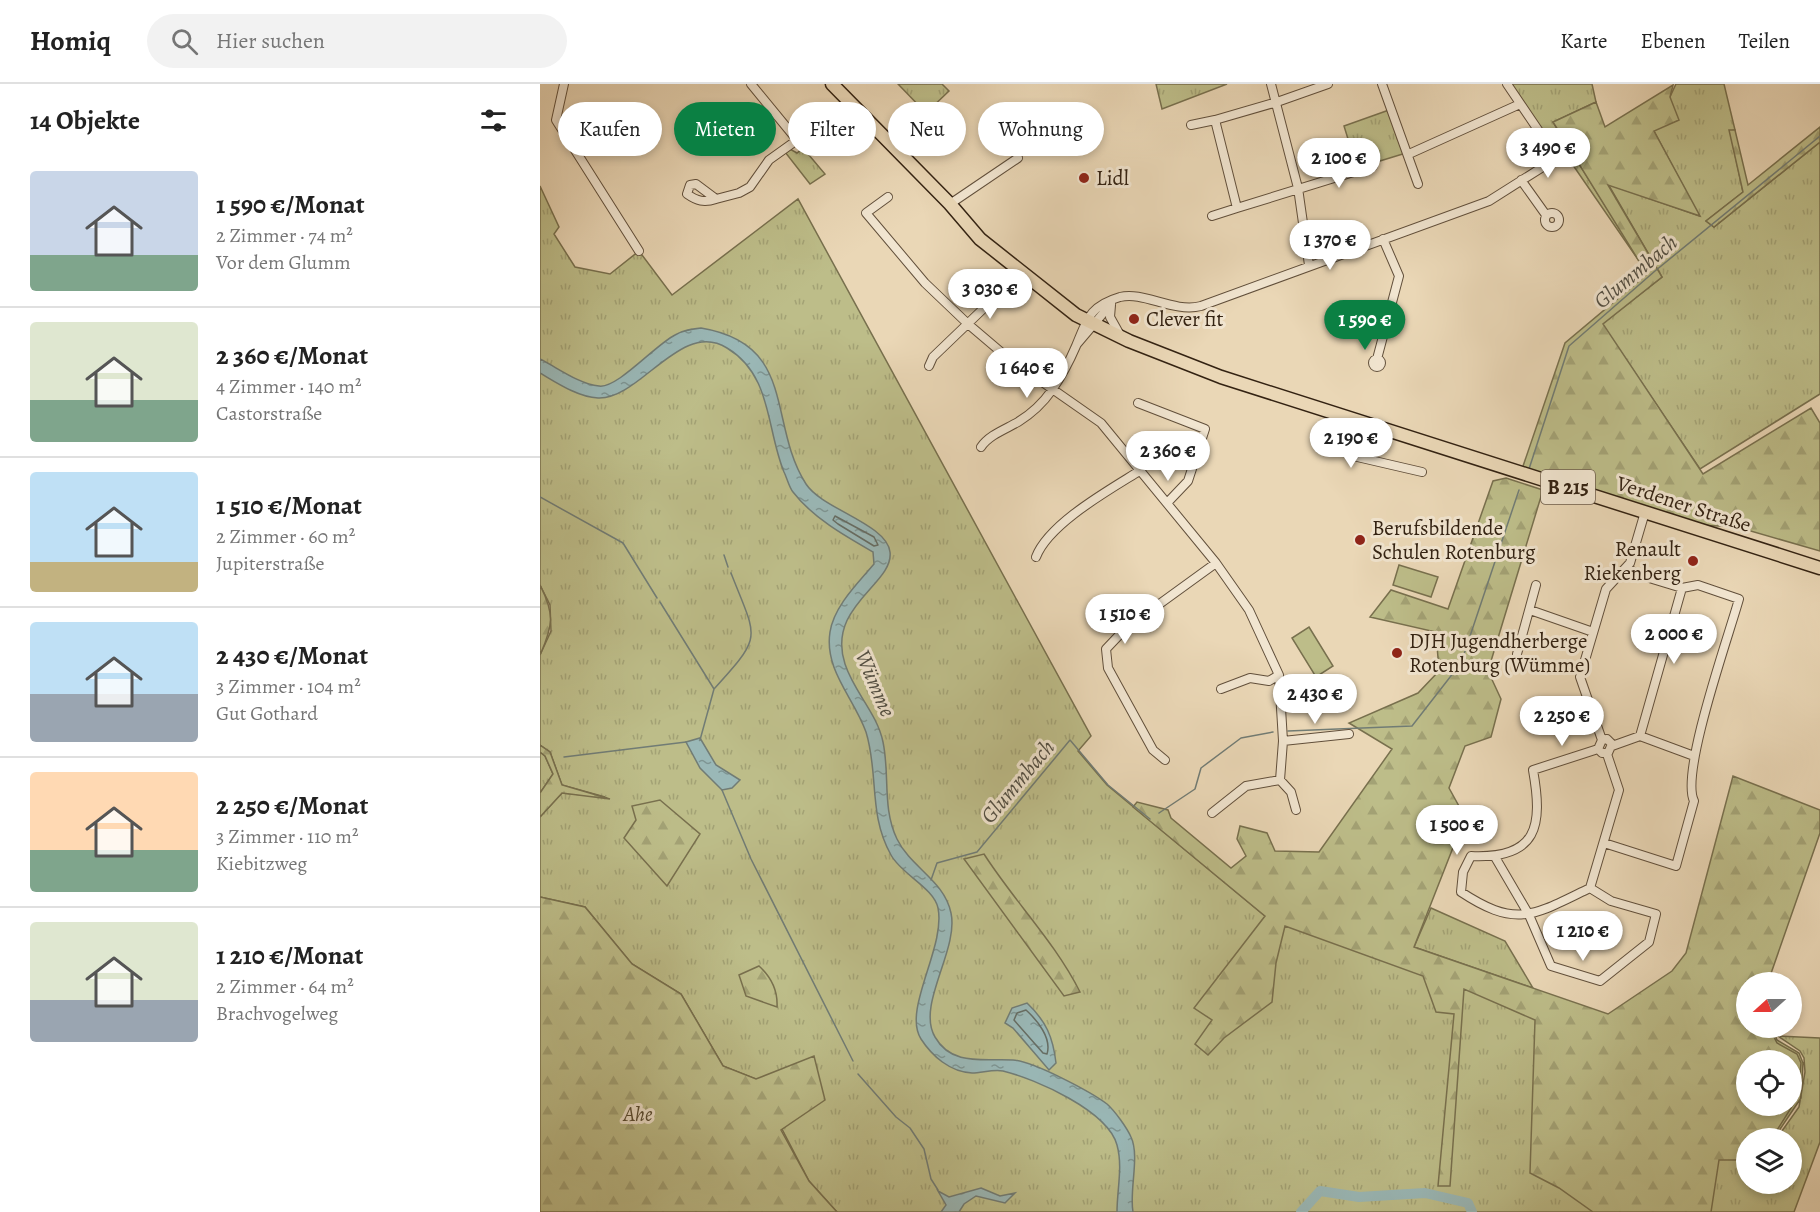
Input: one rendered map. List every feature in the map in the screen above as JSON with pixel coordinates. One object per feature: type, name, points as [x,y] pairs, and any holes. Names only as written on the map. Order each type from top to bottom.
[{"type":"main road","name":"Verdener Straße","points":[[832,84],[950,204],[980,239],[1056,299],[1122,337],[1221,376],[1820,568]]},
{"type":"street","points":[[564,84],[556,120],[639,251]]},
{"type":"street","points":[[716,199],[739,193],[750,187],[769,160],[797,140],[751,84]]},
{"type":"street","points":[[1271,84],[1298,188],[1309,265]]},
{"type":"street","points":[[1191,125],[1277,102],[1328,84]]},
{"type":"street","points":[[1382,84],[1418,184]]},
{"type":"street","points":[[981,447],[987,440],[1022,420],[1052,390],[1090,320],[1101,305],[1118,298],[1133,297],[1192,309],[1489,201],[1557,158],[1507,84]]},
{"type":"street","points":[[1409,154],[1520,104]]},
{"type":"street","points":[[1215,120],[1237,208]]},
{"type":"street","points":[[950,204],[1018,158]]},
{"type":"street","points":[[1212,216],[1373,166]]},
{"type":"street","points":[[1521,180],[1546,215]]},
{"type":"street","points":[[888,197],[866,213],[925,283],[968,324],[1002,352],[1052,390],[1096,419],[1168,502],[1216,562],[1249,610],[1279,675],[1283,741],[1280,780],[1291,792],[1296,810]]},
{"type":"street","points":[[1377,359],[1399,276],[1383,239]]},
{"type":"street","points":[[1090,320],[1118,298]]},
{"type":"street","points":[[929,366],[933,357],[983,309],[985,303]]},
{"type":"street","points":[[1111,304],[1110,317],[1122,337]]},
{"type":"street","points":[[1138,403],[1205,429],[1188,481],[1168,502]]},
{"type":"street","points":[[1369,458],[1422,472]]},
{"type":"street","points":[[1036,556],[1043,543],[1064,524],[1141,470]]},
{"type":"street","points":[[1598,749],[1606,754],[1619,789],[1590,888],[1529,915],[1513,916],[1485,909],[1461,892],[1463,872],[1471,856],[1495,857],[1525,843],[1536,829],[1539,806],[1533,770],[1598,749],[1602,740],[1580,677],[1606,589],[1627,567],[1645,512]]},
{"type":"street","points":[[1165,760],[1153,750],[1119,688],[1106,664],[1106,652],[1110,643],[1125,628],[1216,562]]},
{"type":"street","points":[[1604,843],[1676,866],[1694,801],[1691,794],[1694,756],[1739,598],[1698,585],[1682,588],[1636,574],[1627,567]]},
{"type":"street","points":[[1516,654],[1536,585]]},
{"type":"street","points":[[1640,736],[1682,588]]},
{"type":"street","points":[[1530,610],[1593,632]]},
{"type":"street","points":[[1221,689],[1250,678],[1269,681],[1279,675]]},
{"type":"street","points":[[1283,741],[1349,734]]},
{"type":"street","points":[[1606,754],[1612,746],[1640,736],[1694,756]]},
{"type":"street","points":[[1602,740],[1608,740],[1612,746]]},
{"type":"street","points":[[1212,813],[1246,786],[1280,780]]},
{"type":"street","points":[[1495,857],[1529,915],[1551,966],[1600,981],[1649,942],[1656,914],[1611,902],[1590,888]]},
{"type":"green space","points":[[898,84],[942,84],[949,91],[938,102],[915,102]]},
{"type":"green space","points":[[1156,84],[1227,84],[1162,109]]},
{"type":"green space","points":[[1509,84],[1592,84],[1596,102],[1553,122],[1648,274],[1566,155],[1559,158]]},
{"type":"green space","points":[[1676,84],[1724,84],[1735,130],[1730,131],[1743,192],[1706,221],[1714,227],[1820,142],[1820,394],[1700,469],[1602,324],[1662,277],[1608,184],[1699,216],[1654,131]]},
{"type":"green space","points":[[1673,85],[1670,97],[1679,120],[1654,131],[1700,216],[1608,185],[1662,277],[1603,324],[1703,474],[1811,408],[1820,423],[1820,551],[1737,527],[1681,524],[1521,472],[1565,343],[1647,274],[1553,122],[1596,102],[1605,127]]},
{"type":"green space","points":[[1389,110],[1406,153],[1357,168],[1344,126]]},
{"type":"green space","points":[[1820,127],[1820,142],[1714,227],[1706,221],[1743,192],[1729,130],[1735,130],[1748,185]]},
{"type":"green space","points":[[788,156],[810,156],[825,174],[810,184]]},
{"type":"green space","points":[[540,186],[559,227],[554,234],[575,267],[610,274],[639,251],[672,295],[798,199],[1091,736],[1078,751],[1107,785],[1265,916],[1581,1028],[1736,1032],[1736,1038],[1776,1038],[1794,1050],[1736,1050],[1736,1116],[1789,1116],[1781,1128],[1736,1128],[1736,1194],[1801,1194],[1794,1212],[837,1212],[809,1181],[756,1079],[723,1066],[681,994],[632,964],[585,907],[540,897],[540,817],[562,793],[605,797],[562,785],[550,752],[540,745],[540,655],[551,631],[550,605],[540,585]]},
{"type":"green space","points":[[1506,478],[1543,490],[1488,671],[1501,699],[1491,737],[1465,746],[1449,788],[1465,817],[1414,947],[1608,1014],[1672,971],[1686,953],[1733,776],[1820,810],[1820,833],[1771,972],[1736,972],[1736,1038],[1774,1038],[1777,1043],[1790,1050],[1736,1050],[1736,1116],[1786,1116],[1778,1128],[1736,1128],[1736,1160],[1719,1160],[1711,1212],[1593,1212],[1559,1188],[1530,1173],[1535,1020],[1464,989],[1450,1186],[1438,1186],[1454,1014],[1436,1012],[1423,976],[1285,926],[1276,963],[1272,1002],[1224,1038],[1208,1055],[1195,1044],[1212,1020],[1194,1008],[1265,916],[1133,807],[1137,802],[1168,810],[1171,818],[1231,868],[1246,856],[1237,839],[1240,826],[1267,833],[1275,851],[1319,852],[1392,749],[1349,723],[1418,693],[1439,671],[1436,632],[1370,617],[1391,590],[1448,609],[1493,481]]},
{"type":"green space","points":[[1399,565],[1438,577],[1431,597],[1393,585]]},
{"type":"green space","points":[[540,585],[550,612],[550,628],[540,655]]},
{"type":"green space","points":[[1309,627],[1333,666],[1316,677],[1292,638]]},
{"type":"green space","points":[[540,745],[550,752],[562,785],[610,799],[562,793],[540,817],[540,793],[553,774],[545,756],[540,752]]},
{"type":"green space","points":[[540,752],[545,756],[553,774],[540,793]]},
{"type":"green space","points":[[660,800],[700,834],[667,886],[624,838],[636,820],[632,806]]},
{"type":"green space","points":[[984,854],[1059,956],[1080,992],[1064,996],[964,859]]},
{"type":"green space","name":"Ahe","points":[[540,897],[585,907],[632,964],[681,994],[723,1066],[756,1079],[814,1056],[825,1100],[781,1130],[809,1181],[837,1212],[540,1212]]},
{"type":"green space","points":[[1431,908],[1505,941],[1533,988],[1414,947]]},
{"type":"green space","points":[[759,966],[773,984],[777,1007],[746,996],[739,975]]},
{"type":"green space","points":[[1781,1038],[1820,1038],[1820,1142],[1802,1190],[1802,1128],[1784,1128],[1793,1116],[1802,1116],[1804,1058],[1802,1050]]},
{"type":"water","points":[[701,328],[732,337],[753,351],[767,368],[794,460],[806,484],[825,501],[878,533],[886,542],[890,552],[888,564],[882,575],[852,612],[845,627],[842,644],[849,674],[880,731],[885,754],[889,815],[892,827],[903,849],[942,892],[951,913],[952,928],[949,943],[931,1009],[931,1024],[935,1037],[942,1047],[960,1057],[1022,1062],[1062,1078],[1107,1104],[1124,1124],[1134,1145],[1133,1212],[1117,1212],[1119,1153],[1111,1132],[1100,1120],[1069,1098],[1017,1075],[1003,1071],[972,1073],[956,1070],[936,1057],[921,1039],[917,1027],[917,1012],[936,941],[939,924],[938,908],[924,887],[896,862],[884,840],[876,809],[872,763],[866,732],[841,684],[831,659],[829,646],[832,622],[836,613],[874,564],[873,552],[820,518],[792,490],[778,455],[766,404],[752,373],[742,359],[727,348],[710,342],[693,344],[677,352],[629,387],[614,395],[598,398],[568,389],[540,373],[540,359],[591,385],[607,385],[626,374],[675,335]]},
{"type":"water","points":[[700,738],[716,765],[740,780],[732,788],[722,790],[700,768],[686,742]]},
{"type":"water","points":[[1027,1003],[1044,1023],[1051,1037],[1056,1063],[1049,1070],[1013,1028],[1005,1023],[1012,1008]]},
{"type":"water","points":[[981,1188],[1000,1196],[1015,1193],[1005,1203],[976,1196],[964,1204],[959,1212],[941,1212],[946,1205],[938,1191],[949,1197]]},
{"type":"waterway","name":"Glummbach","points":[[1529,469],[1569,346],[1655,271],[1820,136]]},
{"type":"waterway","name":"Glummbach","points":[[1288,731],[1412,726],[1461,663],[1519,490]]},
{"type":"waterway","points":[[540,497],[623,543],[657,598]]},
{"type":"waterway","points":[[724,555],[728,567]]},
{"type":"waterway","points":[[714,689],[741,657],[751,636],[746,612],[731,573]]},
{"type":"waterway","points":[[660,602],[714,689],[700,740]]},
{"type":"waterway","name":"Glummbach","points":[[1159,813],[1195,789],[1201,768],[1241,738],[1273,732]]},
{"type":"waterway","name":"Glummbach","points":[[931,880],[937,863],[977,852],[1070,740],[1108,785],[1150,819]]},
{"type":"waterway","points":[[564,757],[686,742]]},
{"type":"waterway","points":[[722,790],[751,859],[853,1061]]},
{"type":"waterway","points":[[858,1074],[896,1117],[910,1128],[924,1149],[931,1179],[938,1190]]},
{"type":"waterway","points":[[1301,1212],[1320,1191],[1359,1197],[1425,1193],[1468,1203],[1472,1212]]},
{"type":"place","name":"Lidl","points":[[1084,178]]},
{"type":"place","name":"Clever fit","points":[[1134,319]]},
{"type":"place","name":"Berufsbildende Schulen Rotenburg","points":[[1360,540]]},
{"type":"place","name":"Renault Riekenberg","points":[[1693,561]]},
{"type":"place","name":"DJH Jugendherberge Rotenburg (Wümme)","points":[[1397,653]]},
{"type":"water label","name":"Wümme","points":[[876,683]]}]
